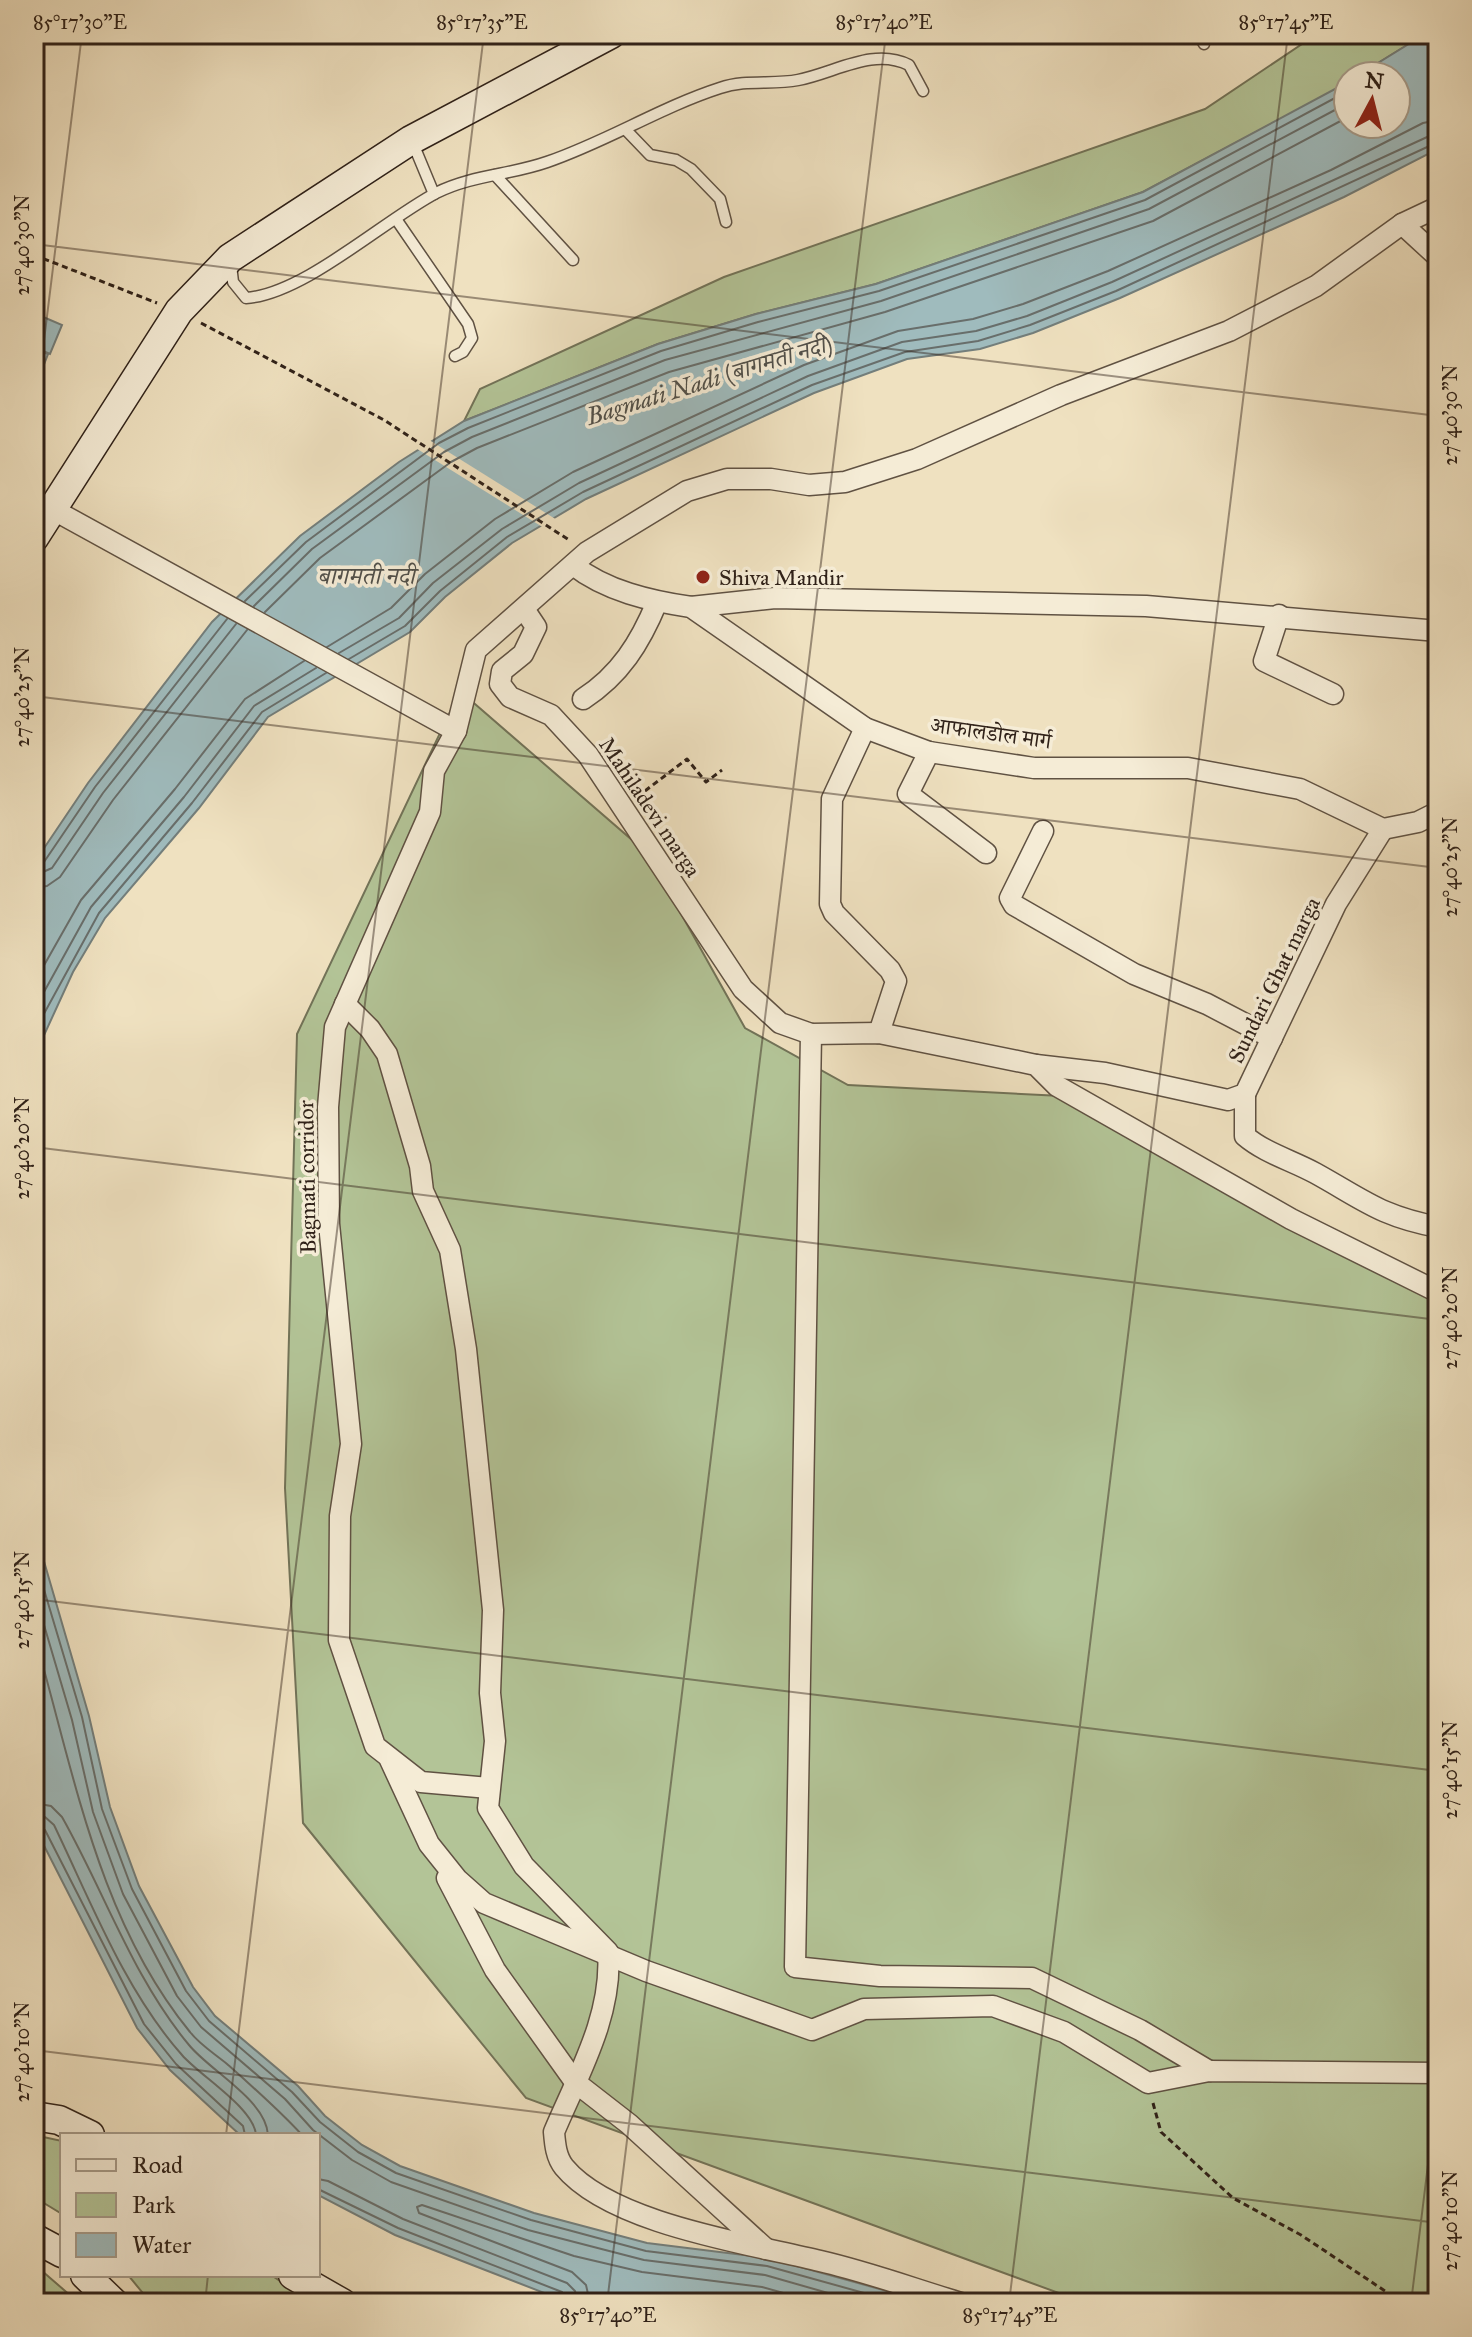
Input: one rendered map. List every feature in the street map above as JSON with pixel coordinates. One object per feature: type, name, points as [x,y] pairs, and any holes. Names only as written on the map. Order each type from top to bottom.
[{"type":"main road","points":[[34,538],[179,311],[230,258],[411,140],[611,34]]},
{"type":"main road","points":[[34,2116],[59,2120],[86,2133]]},
{"type":"main road","points":[[34,2238],[60,2252]]},
{"type":"main road","points":[[87,2277],[114,2303]]},
{"type":"main road","points":[[296,2277],[342,2303]]},
{"type":"street","name":"Bagmati corridor","points":[[489,1788],[421,1782],[375,1746],[339,1640],[340,1516],[351,1444],[329,1224],[328,1107],[335,1027],[430,812],[434,771],[456,731],[476,650],[580,559],[687,491],[727,479],[771,479],[809,485],[845,482],[917,459],[1061,395],[1229,331],[1316,286],[1402,224],[1438,207]]},
{"type":"street","points":[[1402,224],[1438,257]]},
{"type":"street","points":[[52,509],[103,540],[456,731]]},
{"type":"street","name":"आफालडोल मार्ग","points":[[580,559],[592,580],[657,602],[691,607],[865,728],[929,752],[1034,768],[1188,768],[1300,789],[1383,829]]},
{"type":"street","points":[[691,607],[775,598],[1146,606],[1438,631]]},
{"type":"street","points":[[583,699],[609,682],[630,655],[657,602]]},
{"type":"street","name":"Mahiladevi marga","points":[[524,609],[536,627],[523,654],[502,671],[500,684],[510,697],[551,715],[588,755],[743,989],[780,1023],[811,1034]]},
{"type":"street","points":[[1279,615],[1264,661],[1333,694]]},
{"type":"street","points":[[865,728],[832,799],[828,889],[834,913],[896,981],[879,1033]]},
{"type":"street","points":[[929,752],[908,794],[986,853]]},
{"type":"street","points":[[1383,829],[1418,822],[1438,812]]},
{"type":"street","name":"Sundari Ghat marga","points":[[811,1034],[879,1033],[1036,1065],[1105,1073],[1228,1100],[1245,1094],[1336,904],[1383,829]]},
{"type":"street","points":[[1043,831],[1013,886],[1010,898],[1014,905],[1134,974],[1207,1004],[1272,1038]]},
{"type":"street","points":[[345,1004],[370,1029],[387,1054],[420,1166],[423,1191],[450,1250],[466,1349],[493,1610],[490,1693],[495,1741],[488,1808],[524,1866],[608,1952],[609,1970],[602,2017],[554,2132],[555,2149],[563,2166],[591,2190],[634,2211],[961,2303]]},
{"type":"street","points":[[811,1034],[795,1967],[880,1976],[1032,1978],[1140,2030],[1209,2071]]},
{"type":"street","points":[[1036,1065],[1057,1086],[1291,1219],[1438,1292]]},
{"type":"street","points":[[1245,1094],[1245,1136],[1260,1149],[1318,1175],[1369,1207],[1396,1219],[1438,1227]]},
{"type":"street","points":[[387,1754],[429,1844],[495,1970],[575,2082],[629,2124],[769,2251]]},
{"type":"street","points":[[429,1844],[457,1879],[484,1903],[608,1952],[646,1971],[812,2030],[864,2009],[993,2006],[1064,2032],[1148,2083],[1209,2071],[1438,2073]]},
{"type":"lane","points":[[1198,34],[1204,44]]},
{"type":"lane","points":[[230,258],[233,282],[246,298],[259,297],[286,287],[434,194],[468,178],[522,171],[721,88],[763,80],[796,80],[882,56],[909,65],[923,91]]},
{"type":"lane","points":[[626,130],[650,155],[676,160],[691,169],[720,199],[726,222]]},
{"type":"lane","points":[[411,140],[434,194]]},
{"type":"lane","points":[[495,175],[573,260]]},
{"type":"lane","points":[[396,219],[468,324],[472,338],[463,352],[455,356]]},
{"type":"path","points":[[34,255],[179,311],[384,420],[580,559]]},
{"type":"path","points":[[623,808],[687,759],[706,782],[722,770]]},
{"type":"path","points":[[1148,2083],[1161,2132],[1233,2198],[1301,2235],[1394,2297],[1417,2303]]},
{"type":"green space","points":[[1317,34],[1425,34],[1383,60],[1332,60],[1332,91],[1143,192],[876,284],[756,314],[658,344],[464,421],[480,389],[724,277],[1205,109]]},
{"type":"green space","points":[[460,691],[647,853],[745,1028],[848,1085],[1062,1096],[1438,1296],[1438,2303],[1086,2303],[526,2098],[303,1823],[285,1488],[297,1034]]},
{"type":"green space","points":[[34,2135],[60,2141],[60,2213],[34,2197]]},
{"type":"green space","points":[[34,2264],[79,2303],[34,2303]]},
{"type":"green space","points":[[130,2277],[274,2277],[313,2303],[151,2303]]},
{"type":"water","name":"बागमती नदी","points":[[1425,34],[1438,34],[1438,149],[1344,197],[1120,298],[1033,333],[980,349],[907,359],[814,393],[586,499],[512,543],[445,597],[410,632],[268,717],[199,808],[105,918],[73,972],[34,1057],[34,863],[88,783],[212,622],[300,536],[399,462],[464,421],[658,344],[756,314],[876,284],[1143,192],[1332,91],[1332,140],[1412,140],[1412,60],[1383,60]]},
{"type":"water","points":[[34,313],[62,325],[50,354],[34,347]]},
{"type":"water","points":[[34,349],[48,354],[36,385],[34,385]]},
{"type":"water","points":[[34,1527],[89,1716],[110,1807],[139,1886],[193,1987],[215,2016],[298,2086],[325,2116],[362,2145],[400,2166],[534,2213],[647,2243],[768,2258],[930,2303],[570,2303],[395,2235],[320,2196],[320,2133],[238,2133],[170,2070],[137,2028],[34,1826]]},
{"type":"pier","points":[[426,438],[557,520],[544,528],[414,447]]},
{"type":"place","name":"Shiva Mandir","points":[[703,577]]},
{"type":"water label","name":"Bagmati Nadi (बागमती नदी)","points":[[709,380]]}]
